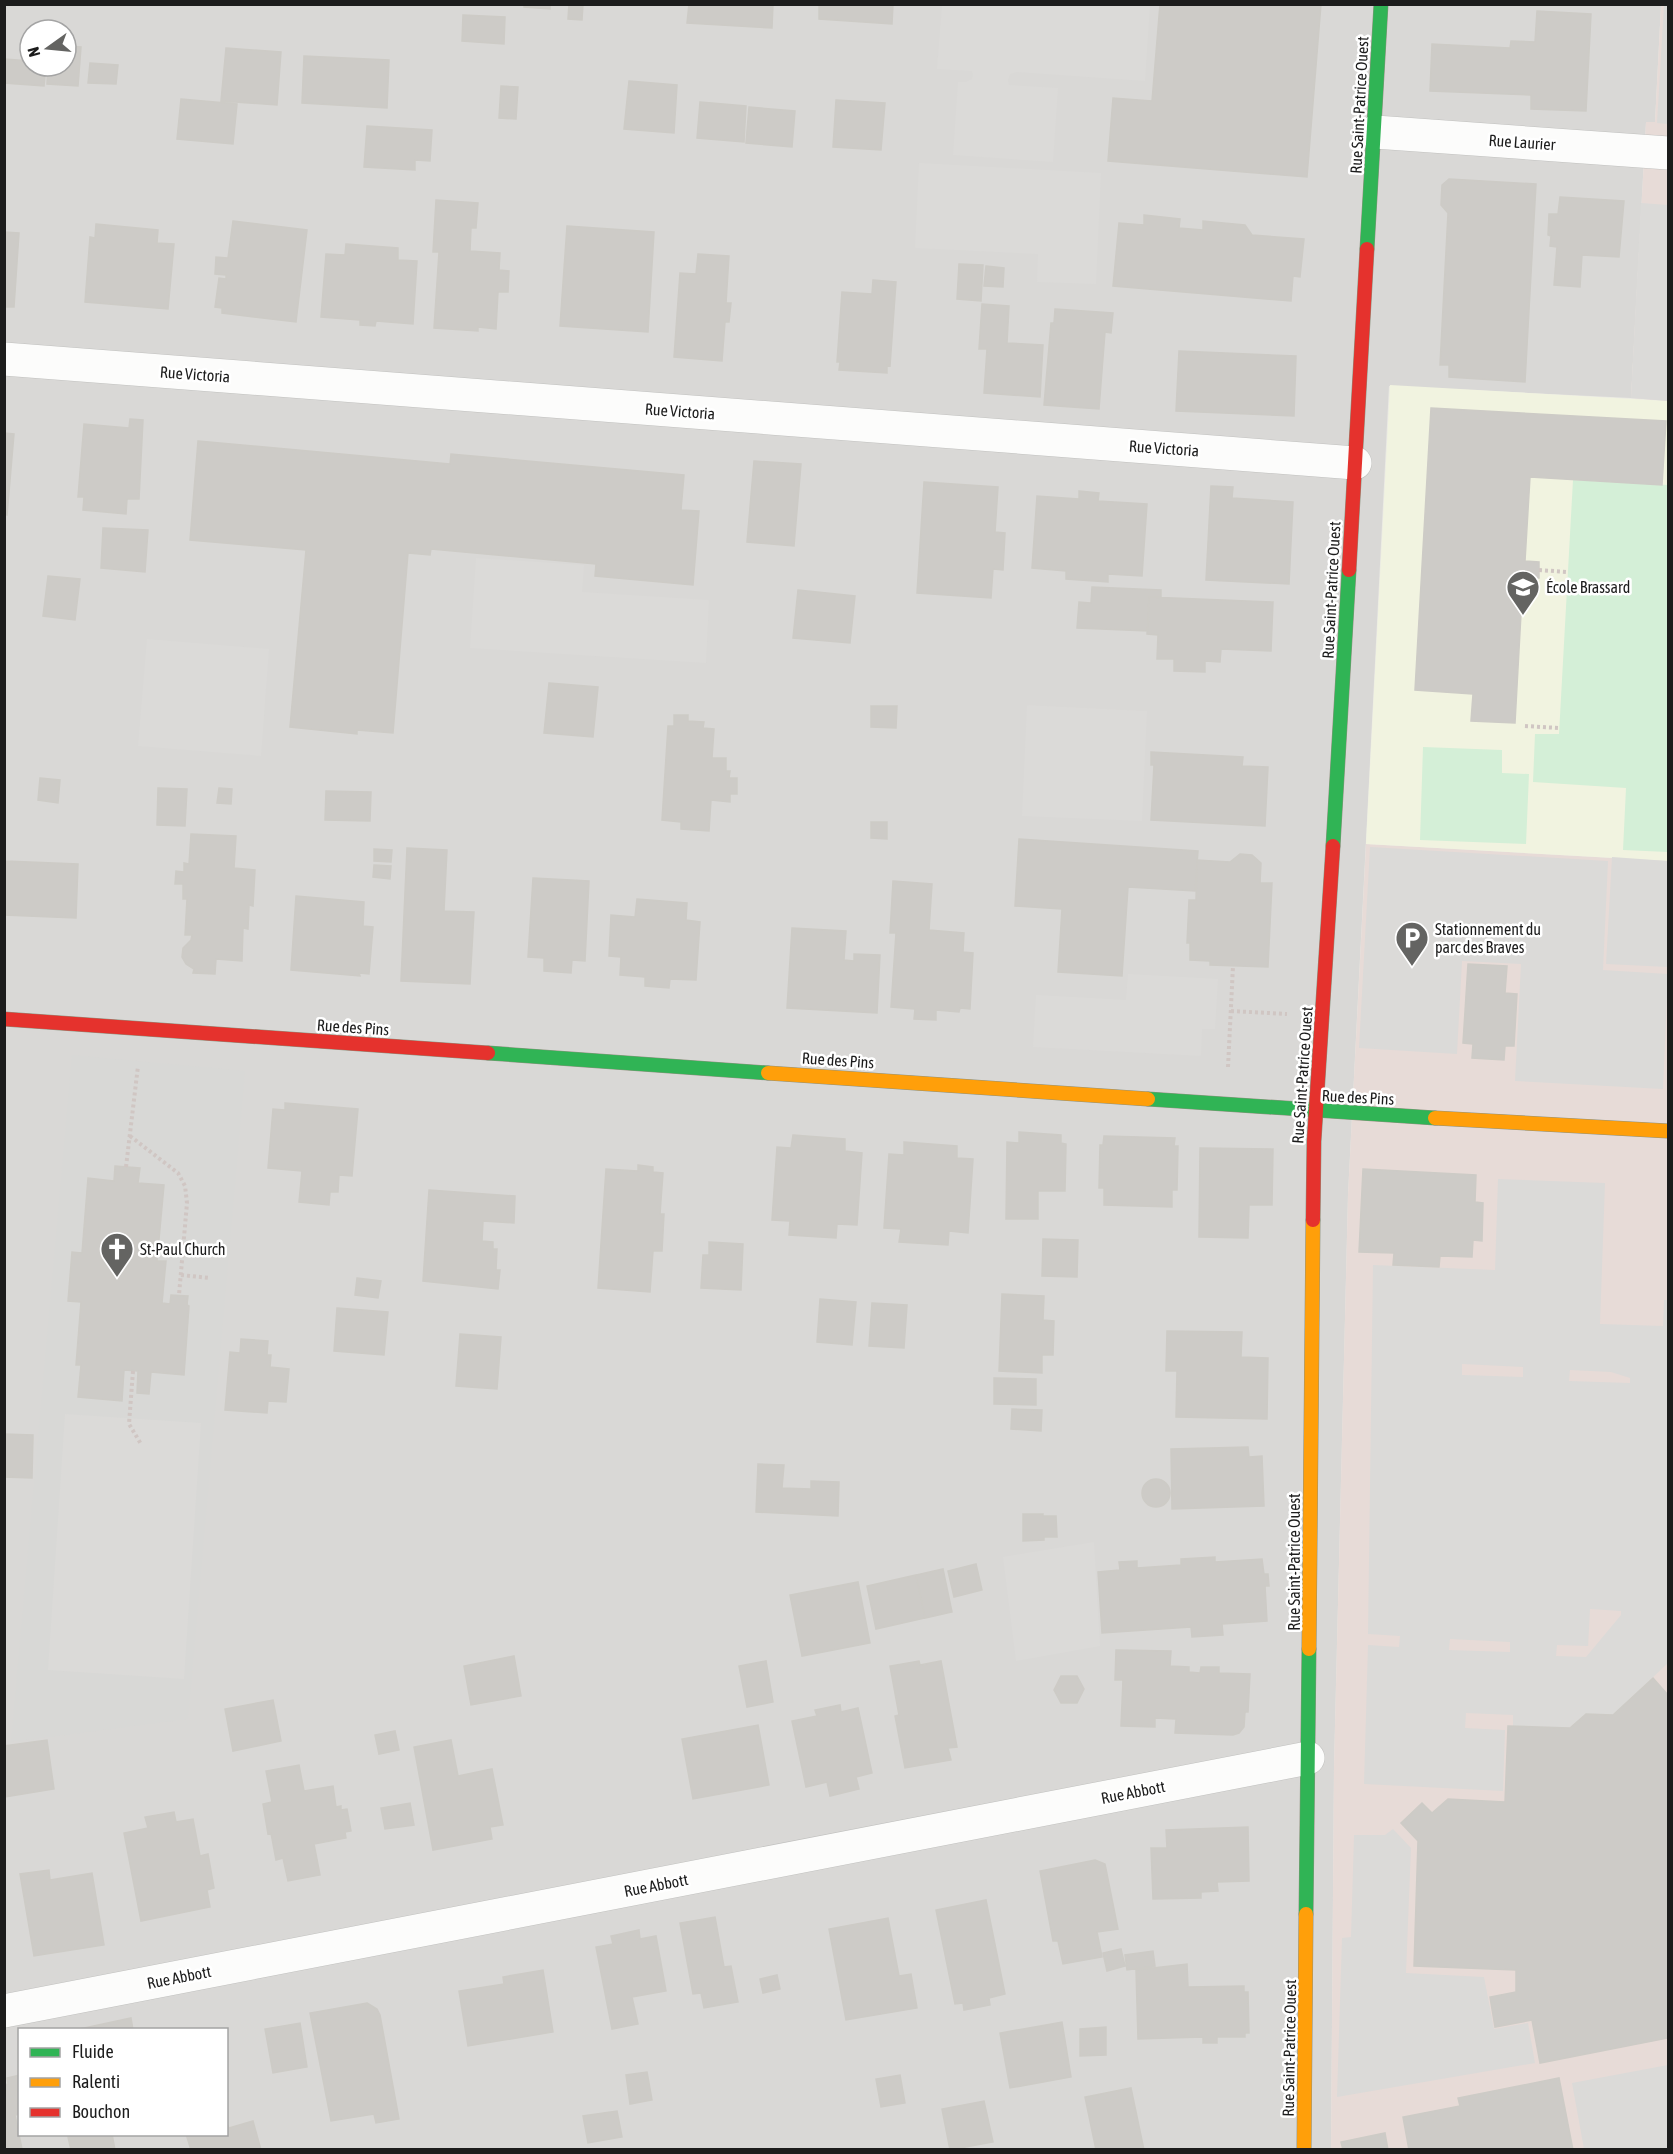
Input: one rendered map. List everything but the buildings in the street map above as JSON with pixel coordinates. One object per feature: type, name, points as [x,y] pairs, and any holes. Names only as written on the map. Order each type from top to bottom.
[{"type":"street","name":"Rue Saint-Patrice Ouest","points":[[1304,2150],[1316,1111],[1381,4]]},
{"type":"street","name":"Rue Laurier","points":[[1375,132],[1668,153]]},
{"type":"street","name":"Rue Victoria","points":[[4,359],[1355,463]]},
{"type":"street","name":"Rue des Pins","points":[[4,1019],[1316,1111],[1665,1131]]},
{"type":"street","name":"Rue Abbott","points":[[4,2011],[1308,1758]]},
{"type":"path","points":[[1539,570],[1568,572]]},
{"type":"path","points":[[1526,726],[1559,728]]},
{"type":"path","points":[[1226,1104],[1233,966]]},
{"type":"path","points":[[1231,1011],[1323,1016]]},
{"type":"path","points":[[126,1167],[142,1028]]},
{"type":"path","points":[[130,1136],[178,1173],[185,1186],[187,1203],[179,1295]]},
{"type":"path","points":[[181,1275],[210,1278]]},
{"type":"path","points":[[133,1371],[129,1424],[141,1444]]},
{"type":"shaded area","points":[[5,5],[1661,5],[1655,122],[1646,122],[1631,398],[1389,386],[1348,1195],[1334,1767],[1331,2149],[5,2150]]},
{"type":"shaded area","points":[[942,5],[1150,5],[1145,81],[1017,72],[1010,74],[1009,85],[1058,88],[1053,162],[953,155],[958,82],[966,82],[972,79],[973,75],[972,71],[937,69]]},
{"type":"shaded area","points":[[1661,5],[1668,5],[1668,401],[1631,398],[1646,122],[1655,122]]},
{"type":"shaded area","points":[[1664,5],[1668,5],[1668,124],[1657,123]]},
{"type":"shaded area","points":[[919,163],[1101,173],[1096,284],[1037,282],[1038,254],[915,248]]},
{"type":"shaded area","points":[[1641,203],[1668,205],[1668,401],[1631,398]]},
{"type":"shaded area","name":"École Brassard","points":[[1390,385],[1668,401],[1668,861],[1366,844]]},
{"type":"shaded area","points":[[1573,480],[1668,485],[1668,852],[1623,850],[1626,788],[1533,782],[1535,734],[1559,734]]},
{"type":"shaded area","points":[[476,558],[584,565],[582,592],[709,600],[706,663],[470,648]]},
{"type":"shaded area","points":[[147,639],[269,649],[261,756],[138,746]]},
{"type":"shaded area","points":[[1027,705],[1147,711],[1142,821],[1022,816]]},
{"type":"shaded area","points":[[1423,747],[1502,750],[1502,773],[1529,774],[1526,844],[1420,840]]},
{"type":"shaded area","points":[[1366,844],[1668,861],[1668,2149],[1331,2150],[1334,1767],[1348,1195]]},
{"type":"shaded area","name":"Stationnement du parc des Braves","points":[[1370,847],[1608,861],[1603,970],[1668,974],[1663,1089],[1515,1081],[1521,964],[1462,961],[1457,1054],[1359,1048]]},
{"type":"shaded area","points":[[1612,857],[1668,861],[1668,967],[1606,964]]},
{"type":"shaded area","points":[[1128,974],[1218,979],[1215,1029],[1202,1029],[1201,1056],[1033,1047],[1036,995],[1126,1000]]},
{"type":"shaded area","points":[[72,1055],[245,1071],[188,1719],[11,1742]]},
{"type":"shaded area","points":[[1498,1179],[1605,1183],[1600,1324],[1663,1326],[1664,1300],[1668,1300],[1668,1663],[1613,1715],[1586,1714],[1570,1728],[1513,1726],[1513,1715],[1466,1713],[1465,1728],[1505,1730],[1503,1791],[1364,1784],[1368,1645],[1399,1647],[1400,1636],[1368,1634],[1373,1265],[1495,1270]],"holes":[[[1462,1364],[1523,1367],[1523,1377],[1462,1375]],[[1570,1370],[1611,1372],[1630,1378],[1630,1383],[1569,1381]],[[1590,1609],[1621,1611],[1621,1615],[1586,1657],[1556,1656],[1557,1645],[1588,1646]],[[1450,1639],[1510,1642],[1510,1652],[1449,1650]]]},
{"type":"shaded area","points":[[65,1414],[201,1423],[184,1679],[48,1670]]},
{"type":"shaded area","points":[[1094,1542],[1100,1646],[1016,1661],[1003,1557]]},
{"type":"shaded area","points":[[1393,1829],[1411,1848],[1406,1973],[1484,1977],[1494,2029],[1528,2023],[1535,2063],[1337,2097],[1342,1938],[1351,1937],[1354,1835],[1385,1835]]},
{"type":"shaded area","points":[[1668,2065],[1668,2149],[1584,2149],[1572,2083]]},
{"type":"traffic: fast","points":[[1367,249],[1381,4]]},
{"type":"traffic: fast","points":[[1333,846],[1349,570]]},
{"type":"traffic: fast","points":[[488,1053],[768,1073]]},
{"type":"traffic: fast","points":[[1148,1099],[1435,1118]]},
{"type":"traffic: fast","points":[[1306,1914],[1309,1649]]},
{"type":"traffic: slow","points":[[768,1073],[1148,1099]]},
{"type":"traffic: slow","points":[[1435,1118],[1668,1131]]},
{"type":"traffic: slow","points":[[1309,1649],[1313,1220]]},
{"type":"traffic: slow","points":[[1304,2150],[1306,1914]]},
{"type":"traffic: jam","points":[[1349,570],[1367,249]]},
{"type":"traffic: jam","points":[[1313,1220],[1314,1141],[1333,846]]},
{"type":"traffic: jam","points":[[4,1019],[488,1053]]},
{"type":"place","name":"École Brassard","points":[[1523,616]]},
{"type":"place","name":"Stationnement du parc des Braves","points":[[1412,967]]},
{"type":"place","name":"St-Paul Church","points":[[117,1278]]}]
